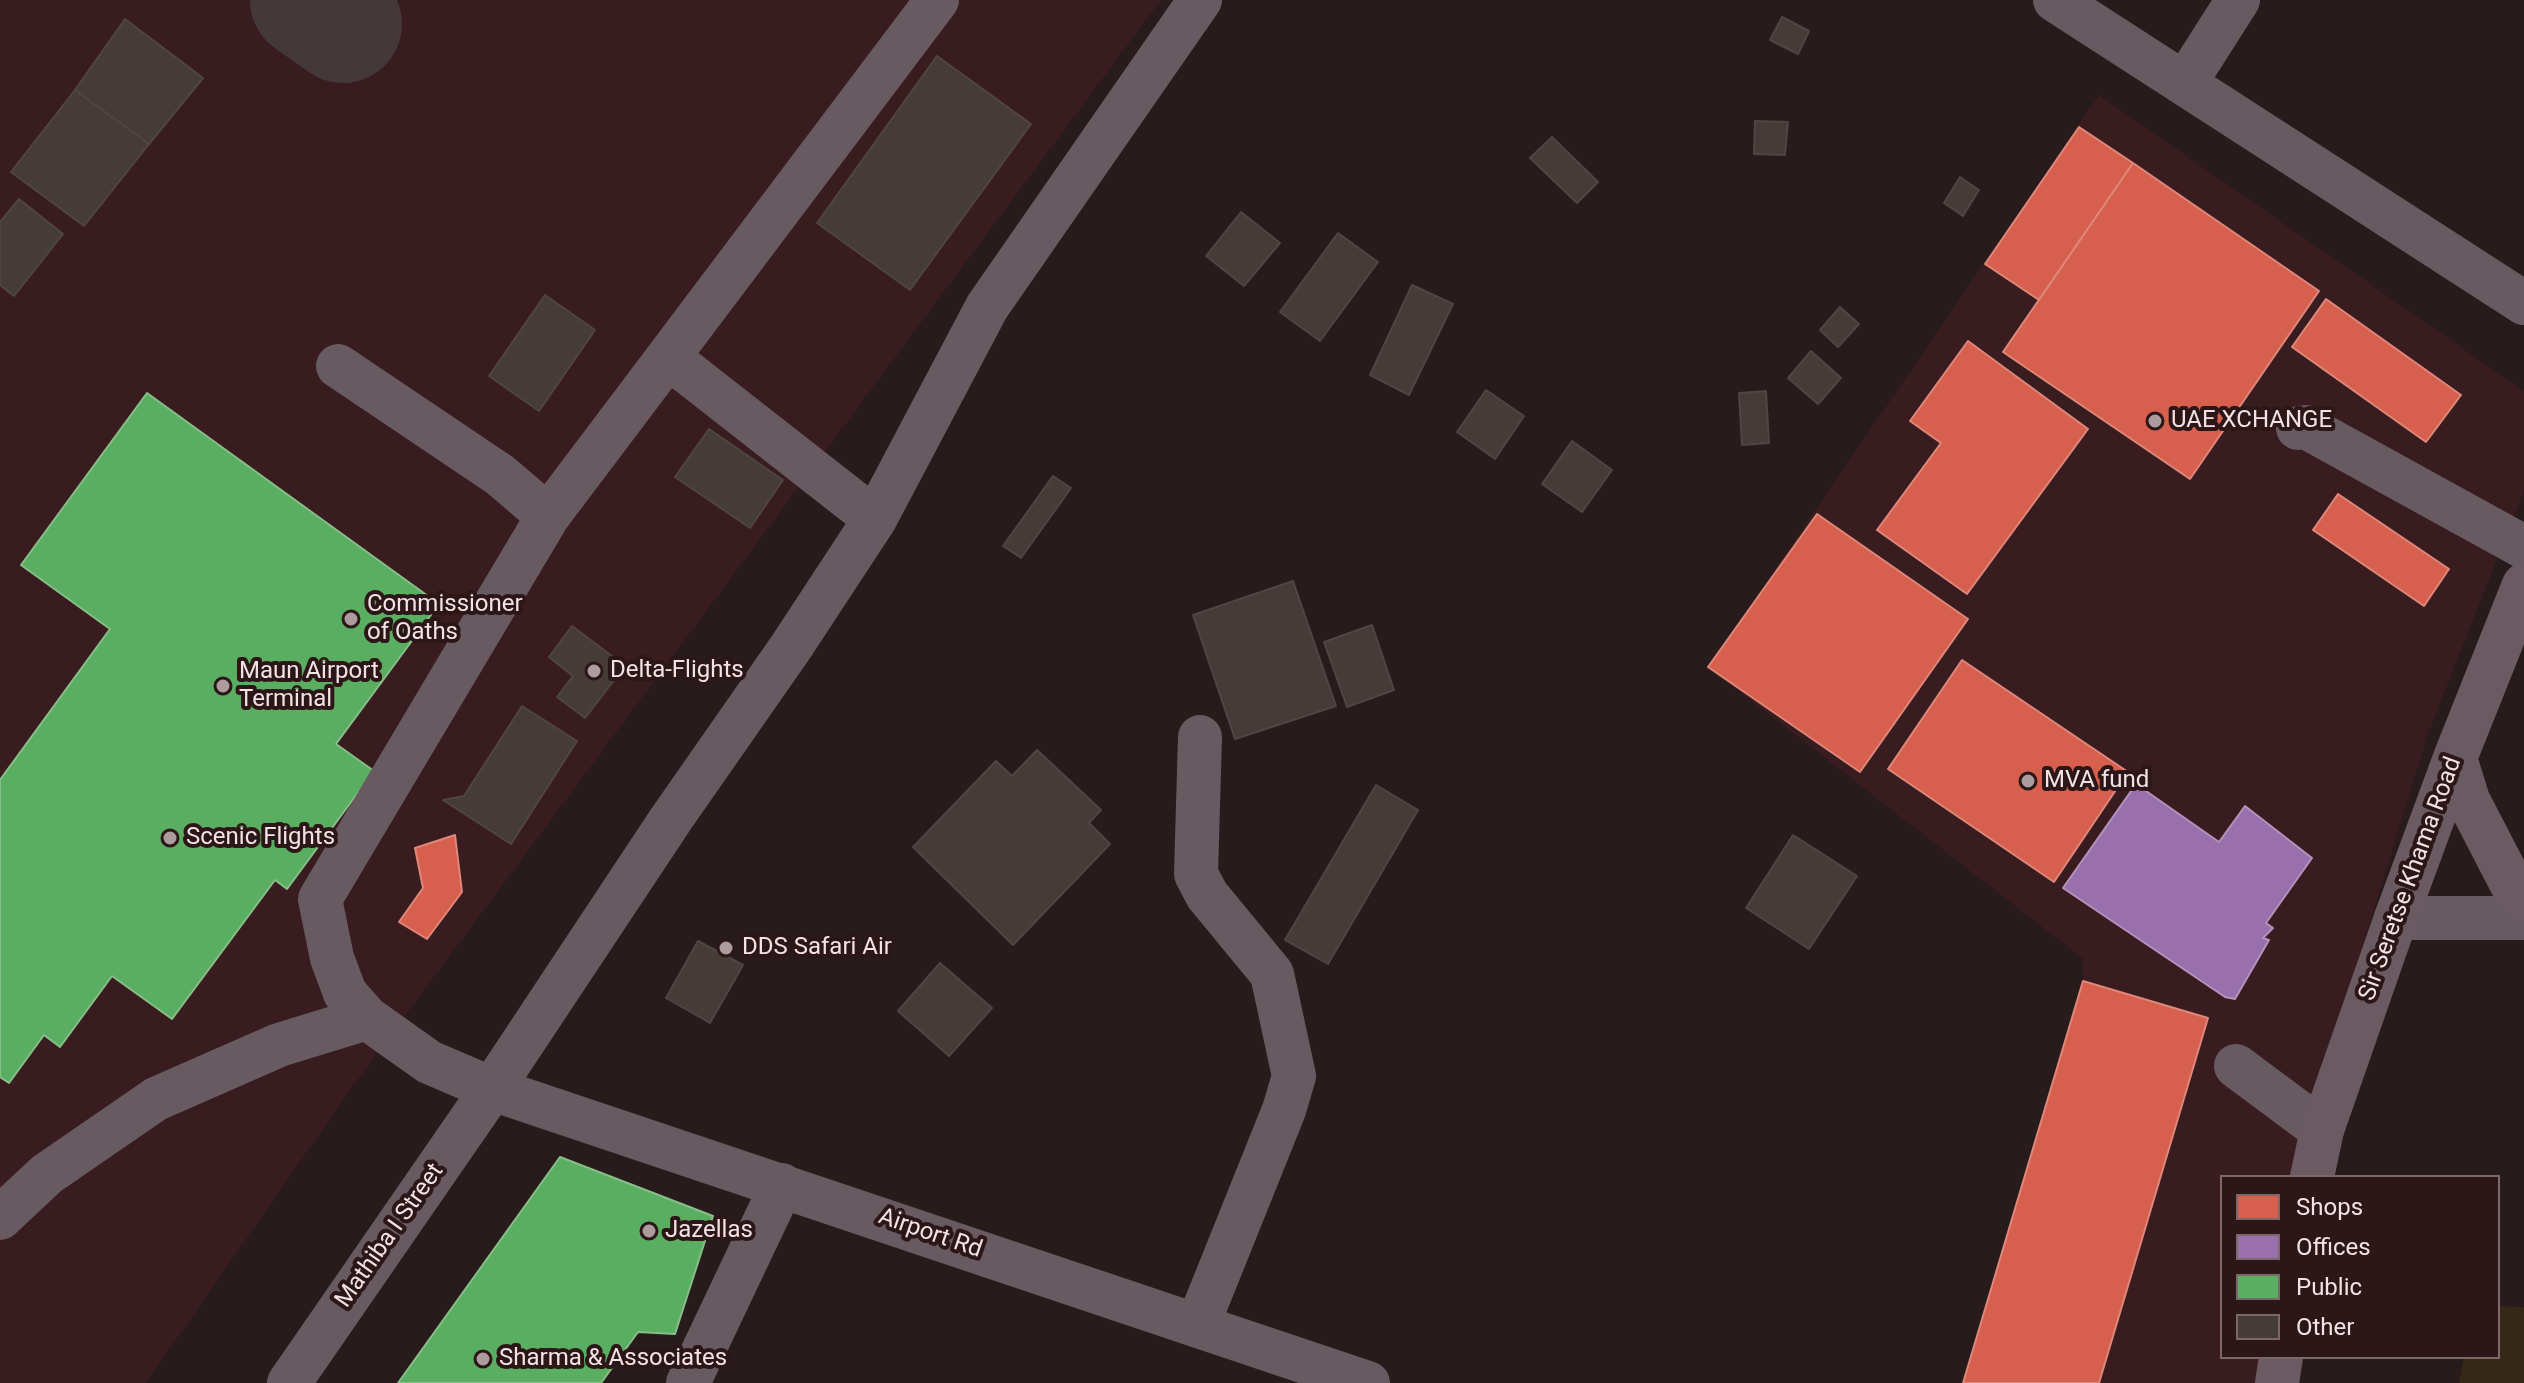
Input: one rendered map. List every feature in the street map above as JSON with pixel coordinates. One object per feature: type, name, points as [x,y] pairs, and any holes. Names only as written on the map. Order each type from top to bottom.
[{"type":"main road","name":"Sir Seretse Khama Road","points":[[2312,1175],[2322,1130],[2396,918],[2524,585]]},
{"type":"main road","points":[[2455,758],[2468,800],[2505,871],[2524,900]]},
{"type":"main road","points":[[2277,1383],[2281,1359]]},
{"type":"street","name":"Airport Rd","points":[[937,0],[548,516],[320,899],[332,958],[345,993],[367,1018],[429,1062],[492,1089],[1368,1383]]},
{"type":"street","name":"Mathiba I Street","points":[[289,1383],[791,647],[875,519],[987,307],[1200,0]]},
{"type":"street","points":[[2055,0],[2524,303]]},
{"type":"street","points":[[2185,83],[2238,0]]},
{"type":"street","points":[[668,357],[875,519]]},
{"type":"street","points":[[338,366],[500,475],[548,516]]},
{"type":"street","points":[[2298,428],[2306,427],[2524,547]]},
{"type":"street","points":[[1198,1324],[1284,1110],[1294,1076],[1272,974],[1207,895],[1196,874],[1200,737]]},
{"type":"street","points":[[2396,918],[2524,918]]},
{"type":"street","points":[[0,1218],[47,1174],[156,1099],[279,1045],[367,1018]]},
{"type":"street","points":[[2236,1066],[2322,1130]]},
{"type":"street","points":[[696,1379],[782,1185]]},
{"type":"shaded area","points":[[0,0],[1161,0],[350,1090],[146,1383],[0,1383]]},
{"type":"shaded area","points":[[2099,95],[2524,391],[2524,491],[2428,734],[2300,1150],[2296,1175],[2220,1175],[2220,1359],[2269,1359],[2265,1383],[1963,1383],[2083,981],[2082,958],[1708,667]]},
{"type":"shaded area","points":[[2500,1306],[2524,1307],[2524,1383],[2459,1383],[2464,1359],[2500,1359]]},
{"type":"building: Shops","points":[[2079,127],[2133,163],[2039,300],[1985,264]]},
{"type":"building: Shops","points":[[2133,163],[2319,291],[2190,479],[2003,352]]},
{"type":"building: Shops","points":[[2326,299],[2461,395],[2426,442],[2292,347]]},
{"type":"building: Shops","points":[[1968,341],[2088,429],[1967,594],[1877,530],[1941,443],[1910,421]]},
{"type":"building: Shops","points":[[2338,494],[2449,569],[2424,606],[2313,530]]},
{"type":"building: Shops","points":[[1817,514],[1968,619],[1860,772],[1708,667]]},
{"type":"building: Shops","points":[[1962,660],[2128,772],[2054,882],[1888,769]]},
{"type":"building: Shops","points":[[455,835],[462,892],[427,939],[399,922],[423,888],[415,848]]},
{"type":"building: Shops","points":[[2083,981],[2208,1018],[2099,1383],[1963,1383]]},
{"type":"building: Offices","points":[[2136,784],[2219,842],[2245,806],[2312,858],[2266,923],[2273,928],[2263,938],[2269,940],[2235,999],[2225,997],[2063,888]]},
{"type":"building: Public","name":"Maun Airport Terminal","points":[[147,393],[439,604],[336,744],[374,771],[287,889],[275,880],[172,1019],[112,976],[60,1047],[44,1035],[9,1083],[0,1077],[0,780],[110,629],[21,565]]},
{"type":"building: Public","points":[[560,1157],[713,1216],[675,1334],[638,1332],[601,1383],[398,1383]]},
{"type":"building: Other","points":[[1782,17],[1809,31],[1798,54],[1770,40]]},
{"type":"building: Other","points":[[125,19],[203,78],[149,144],[75,90]]},
{"type":"building: Other","points":[[937,56],[1031,124],[910,290],[817,223]]},
{"type":"building: Other","points":[[75,90],[149,144],[84,226],[11,172]]},
{"type":"building: Other","points":[[1755,121],[1788,122],[1785,155],[1754,154]]},
{"type":"building: Other","points":[[1552,137],[1598,182],[1577,203],[1530,158]]},
{"type":"building: Other","points":[[1960,177],[1979,190],[1963,216],[1944,203]]},
{"type":"building: Other","points":[[19,199],[63,234],[14,296],[0,285],[0,222]]},
{"type":"building: Other","points":[[1241,212],[1280,243],[1244,286],[1206,256]]},
{"type":"building: Other","points":[[1338,233],[1378,262],[1320,341],[1280,312]]},
{"type":"building: Other","points":[[1412,285],[1453,304],[1409,395],[1370,375]]},
{"type":"building: Other","points":[[545,295],[595,330],[539,411],[489,376]]},
{"type":"building: Other","points":[[1840,307],[1859,324],[1838,347],[1820,330]]},
{"type":"building: Other","points":[[1811,351],[1841,378],[1818,404],[1788,378]]},
{"type":"building: Other","points":[[1486,390],[1524,416],[1495,459],[1457,432]]},
{"type":"building: Other","points":[[1766,391],[1769,443],[1742,445],[1739,393]]},
{"type":"building: Other","points":[[709,429],[783,480],[750,528],[675,477]]},
{"type":"building: Other","points":[[1572,441],[1612,470],[1582,512],[1542,484]]},
{"type":"building: Other","points":[[1053,476],[1071,488],[1021,558],[1003,546]]},
{"type":"building: Other","points":[[1293,581],[1336,706],[1235,739],[1193,615]]},
{"type":"building: Other","points":[[1372,625],[1394,690],[1347,707],[1324,642]]},
{"type":"building: Other","name":"Delta-Flights","points":[[572,626],[625,666],[585,718],[557,697],[573,676],[549,657]]},
{"type":"building: Other","points":[[522,706],[577,741],[511,844],[443,800],[464,796]]},
{"type":"building: Other","points":[[1037,750],[1101,810],[1089,823],[1110,844],[1013,945],[913,847],[996,761],[1012,776]]},
{"type":"building: Other","points":[[1376,785],[1418,810],[1328,964],[1285,940]]},
{"type":"building: Other","points":[[1793,835],[1857,876],[1809,949],[1746,908]]},
{"type":"building: Other","points":[[698,941],[743,965],[710,1023],[666,998]]},
{"type":"building: Other","points":[[940,963],[992,1008],[949,1056],[898,1011]]},
{"type":"taxiway","points":[[309,0],[343,24]]},
{"type":"place","name":"UAE XCHANGE","points":[[2155,421]]},
{"type":"place","name":"Commissioner of Oaths","points":[[351,619]]},
{"type":"place","name":"Delta-Flights","points":[[594,671]]},
{"type":"place","name":"Maun Airport Terminal","points":[[223,686]]},
{"type":"place","name":"MVA fund","points":[[2028,781]]},
{"type":"place","name":"Scenic Flights","points":[[170,838]]},
{"type":"place","name":"DDS Safari Air","points":[[726,948]]},
{"type":"place","name":"Jazellas","points":[[649,1231]]},
{"type":"place","name":"Sharma & Associates","points":[[483,1359]]}]
